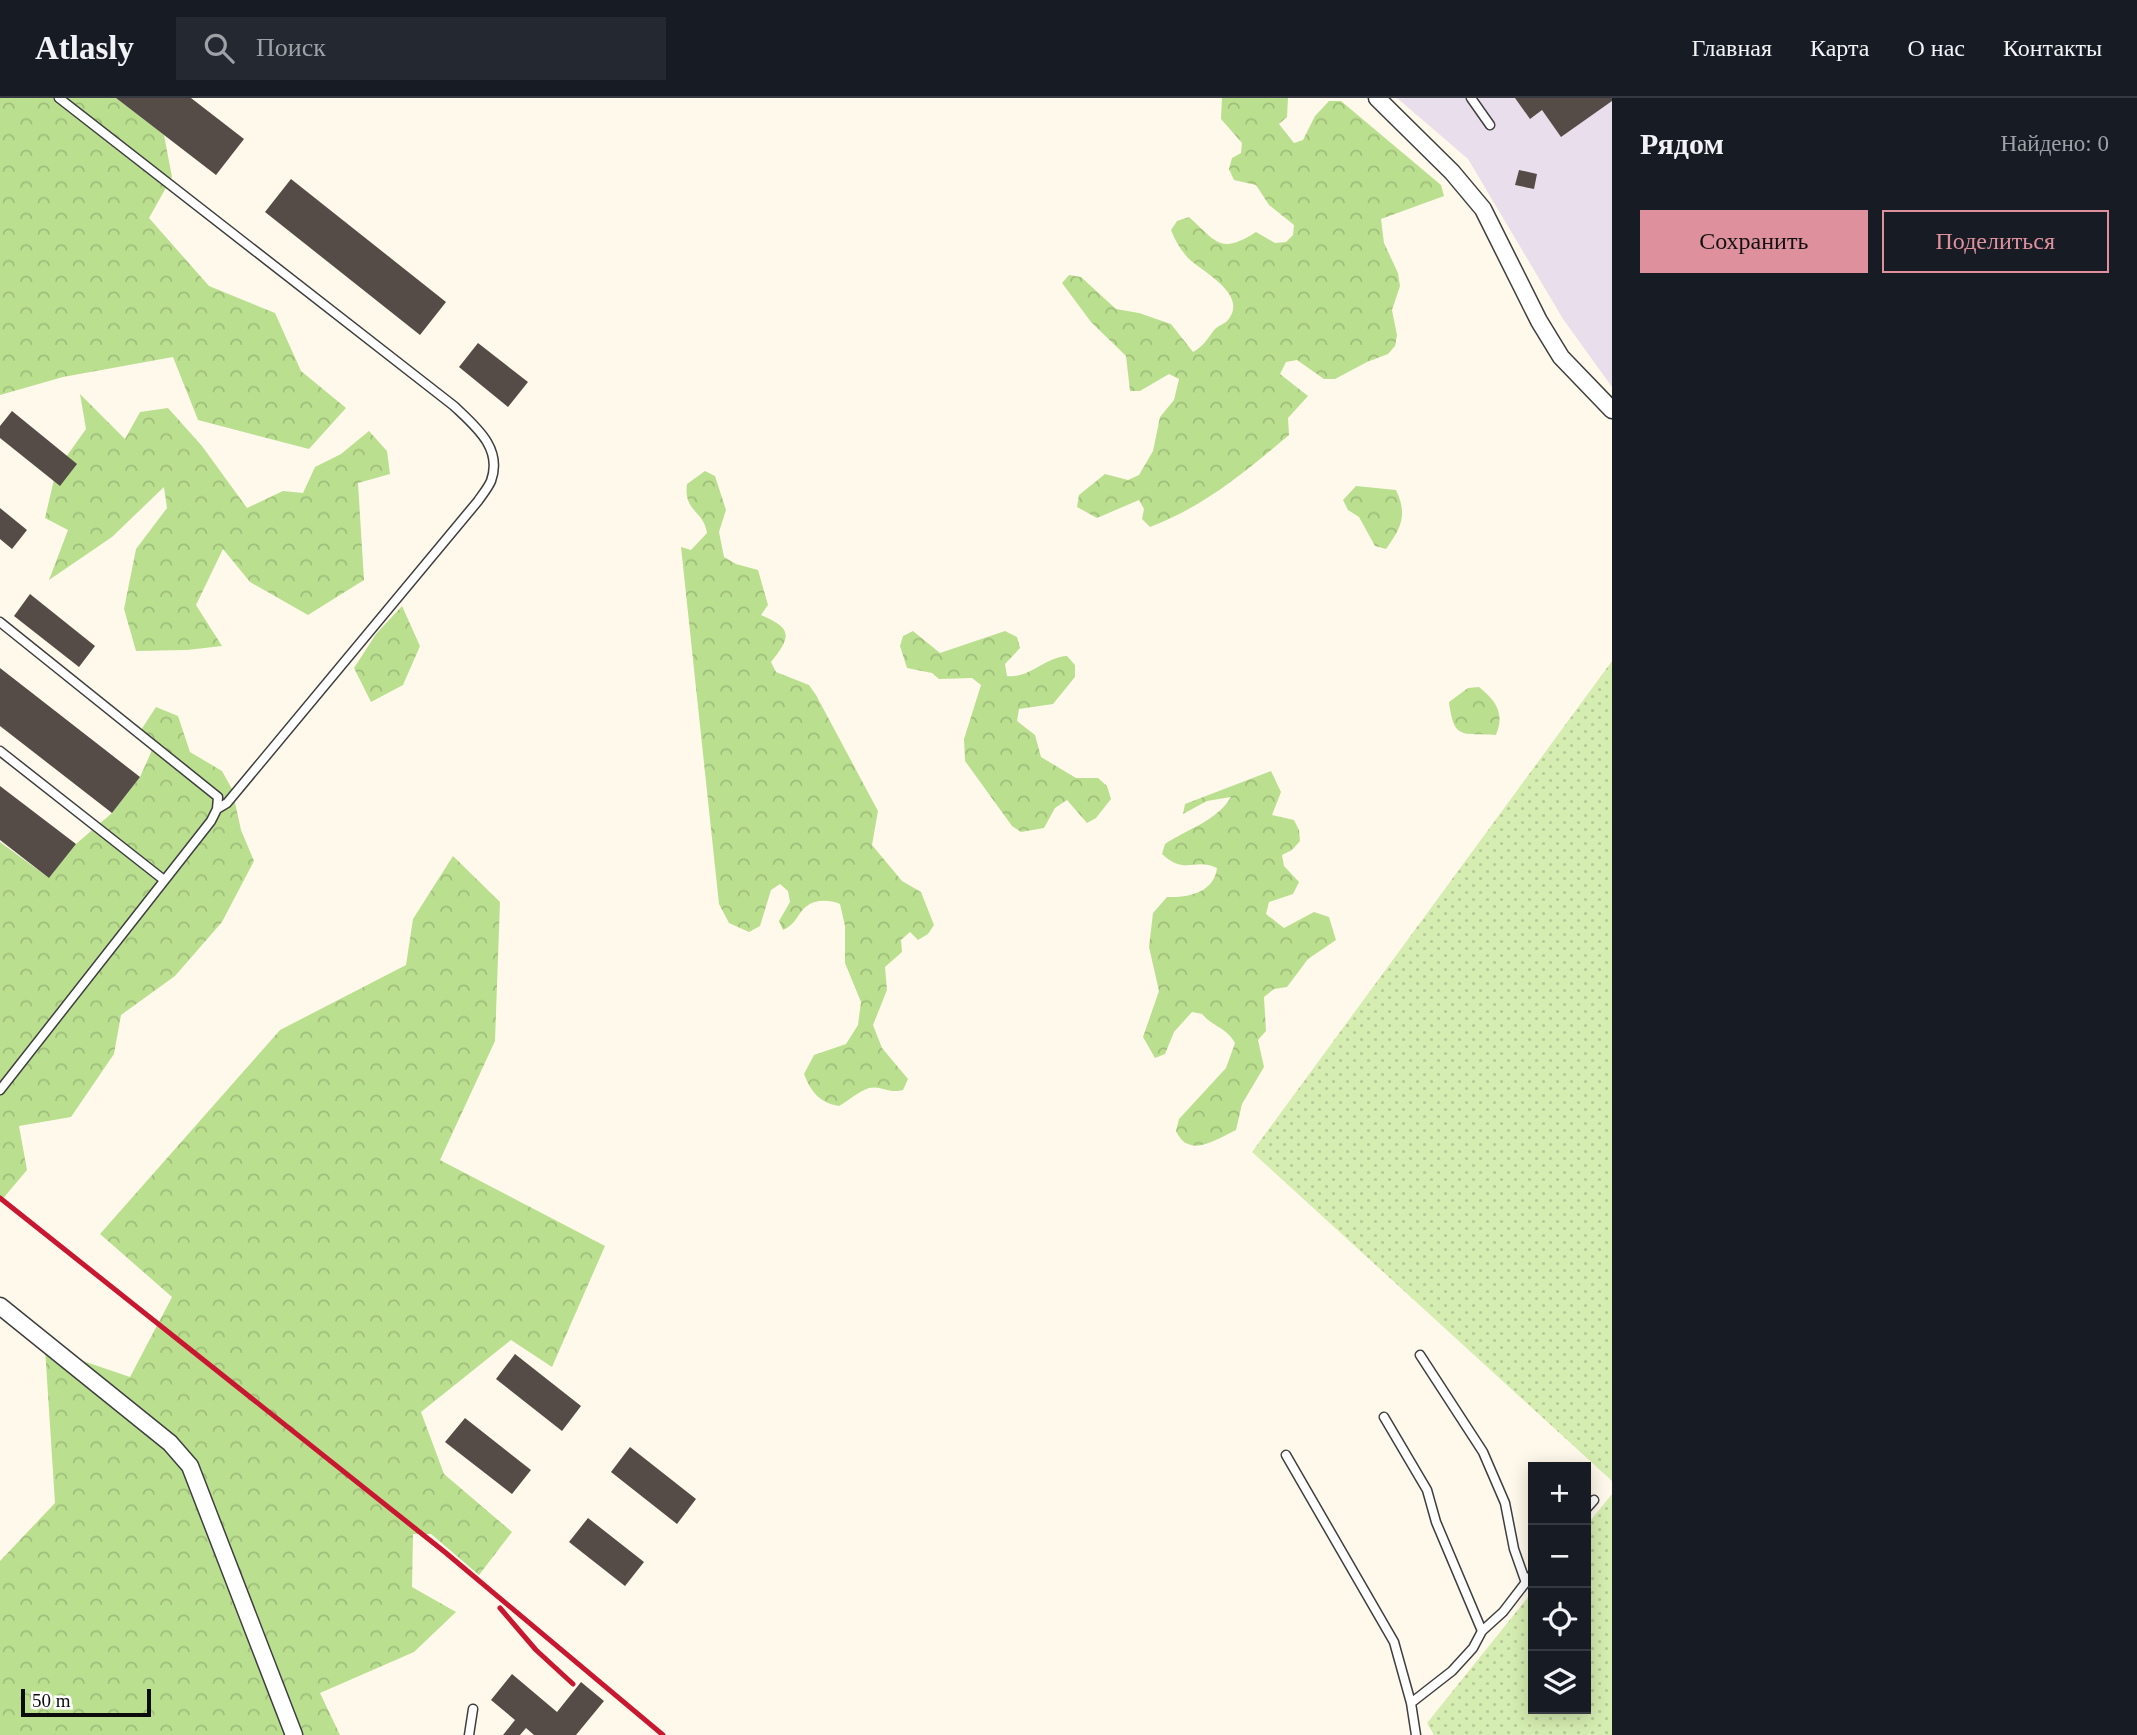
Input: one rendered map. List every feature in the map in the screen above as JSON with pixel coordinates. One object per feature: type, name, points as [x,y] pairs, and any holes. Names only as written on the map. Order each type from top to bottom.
[{"type":"street","points":[[1377,98],[1452,172],[1483,209],[1539,321],[1562,357],[1612,410]]},
{"type":"street","points":[[0,1306],[170,1443],[190,1466],[294,1735]]},
{"type":"lane","points":[[59,98],[454,405],[485,436],[494,462],[490,482],[478,501],[227,803],[217,809]]},
{"type":"lane","points":[[1471,98],[1490,125]]},
{"type":"lane","points":[[0,622],[218,797],[217,809],[211,821],[0,1090]]},
{"type":"lane","points":[[0,751],[164,880]]},
{"type":"lane","points":[[1419,1355],[1482,1452],[1505,1503],[1514,1549],[1526,1583]]},
{"type":"lane","points":[[1384,1417],[1427,1490],[1436,1522],[1482,1631]]},
{"type":"lane","points":[[1286,1455],[1394,1642],[1411,1703],[1416,1735]]},
{"type":"lane","points":[[1591,1503],[1594,1500]]},
{"type":"lane","points":[[1411,1703],[1452,1671],[1473,1648],[1482,1631],[1503,1612],[1528,1580]]},
{"type":"lane","points":[[469,1735],[473,1709]]},
{"type":"shaded area","points":[[1397,98],[1612,98],[1612,387],[1563,319],[1468,159]]},
{"type":"green space","points":[[0,98],[116,98],[164,135],[172,177],[149,218],[209,286],[275,313],[301,371],[346,408],[309,449],[198,420],[173,357],[63,377],[0,395]]},
{"type":"green space","points":[[1222,98],[1288,98],[1287,117],[1279,124],[1294,143],[1303,140],[1315,116],[1329,101],[1341,101],[1441,185],[1444,196],[1381,219],[1384,243],[1398,273],[1400,286],[1392,310],[1397,335],[1395,346],[1388,354],[1335,379],[1324,379],[1297,360],[1286,362],[1280,374],[1308,396],[1288,418],[1289,435],[1273,449],[1207,498],[1150,527],[1142,519],[1144,509],[1139,500],[1097,518],[1077,507],[1079,495],[1105,474],[1128,480],[1139,475],[1153,451],[1160,417],[1174,400],[1179,379],[1169,374],[1140,391],[1130,391],[1126,356],[1091,322],[1062,283],[1069,275],[1081,277],[1116,309],[1139,313],[1171,324],[1193,352],[1203,345],[1215,329],[1228,320],[1233,310],[1233,301],[1221,284],[1188,258],[1181,249],[1171,230],[1177,221],[1189,217],[1213,239],[1226,244],[1256,232],[1275,243],[1286,242],[1293,235],[1294,225],[1269,205],[1256,185],[1234,180],[1229,169],[1232,158],[1241,153],[1242,143],[1221,119]]},
{"type":"green space","points":[[80,394],[125,439],[140,412],[168,408],[202,446],[247,508],[283,491],[303,493],[315,467],[341,454],[369,431],[387,451],[390,474],[358,483],[364,580],[308,615],[250,582],[223,549],[196,605],[222,646],[136,651],[124,609],[136,549],[167,508],[164,487],[112,537],[49,580],[68,530],[45,518],[56,471],[86,429]]},
{"type":"green space","points":[[705,471],[715,476],[726,510],[719,532],[724,557],[736,564],[758,570],[768,605],[761,615],[779,624],[786,634],[783,646],[771,662],[776,672],[809,685],[816,695],[878,811],[872,845],[902,881],[921,892],[934,925],[928,934],[918,940],[910,932],[901,940],[902,952],[885,967],[887,990],[873,1025],[882,1048],[908,1079],[903,1090],[869,1088],[839,1106],[817,1096],[804,1074],[814,1055],[846,1044],[858,1025],[861,1002],[845,963],[845,926],[840,904],[815,902],[783,930],[779,921],[790,902],[788,891],[780,884],[771,890],[760,926],[749,932],[729,923],[719,904],[681,547],[691,550],[707,533],[702,520],[688,500],[687,493],[687,484]]},
{"type":"green space","points":[[1356,486],[1396,490],[1402,507],[1401,521],[1386,549],[1375,546],[1359,517],[1348,510],[1343,500]]},
{"type":"green space","points":[[402,606],[420,646],[403,685],[371,702],[354,668],[376,634]]},
{"type":"green space","points":[[913,631],[940,653],[1005,631],[1017,637],[1020,648],[1005,664],[1007,676],[1023,674],[1051,660],[1067,656],[1075,665],[1075,677],[1053,704],[1019,709],[1017,721],[1035,735],[1041,757],[1076,778],[1098,778],[1107,786],[1111,799],[1096,818],[1087,823],[1067,800],[1055,808],[1044,828],[1021,832],[1012,826],[965,761],[964,739],[981,685],[972,678],[939,679],[932,673],[907,668],[900,646],[903,636]]},
{"type":"green space","points":[[1612,661],[1612,1481],[1252,1152]]},
{"type":"green space","points":[[1479,687],[1497,708],[1500,720],[1496,735],[1467,734],[1457,729],[1454,723],[1449,702],[1468,688]]},
{"type":"green space","points":[[156,707],[178,716],[190,752],[222,771],[232,789],[241,830],[254,861],[222,922],[175,976],[121,1015],[114,1054],[71,1117],[19,1126],[27,1170],[0,1202],[0,842],[49,878],[76,844],[112,813],[140,777],[153,748],[141,730]]},
{"type":"green space","points":[[1271,771],[1281,792],[1272,815],[1294,820],[1299,830],[1300,841],[1292,850],[1282,855],[1284,866],[1299,882],[1293,894],[1269,902],[1266,914],[1284,928],[1314,912],[1329,917],[1336,940],[1308,959],[1287,987],[1274,989],[1264,997],[1266,1031],[1258,1040],[1264,1067],[1242,1104],[1236,1130],[1195,1146],[1181,1139],[1176,1131],[1179,1119],[1226,1068],[1235,1043],[1228,1034],[1202,1014],[1192,1012],[1174,1032],[1165,1054],[1155,1058],[1143,1037],[1159,991],[1149,947],[1153,913],[1167,897],[1192,895],[1206,888],[1215,876],[1217,868],[1202,864],[1177,864],[1162,854],[1165,844],[1210,818],[1231,797],[1207,801],[1183,814],[1185,804]]},
{"type":"green space","points":[[453,856],[500,902],[495,1041],[440,1160],[605,1246],[552,1367],[511,1340],[421,1412],[444,1474],[512,1532],[479,1575],[431,1534],[413,1534],[412,1587],[456,1612],[414,1652],[320,1693],[340,1735],[0,1735],[0,1561],[55,1503],[45,1348],[130,1377],[172,1297],[100,1234],[280,1030],[406,965],[413,919]]},
{"type":"green space","points":[[1612,1494],[1612,1735],[1434,1735],[1427,1723],[1528,1597],[1528,1714],[1591,1714],[1591,1520]]},
{"type":"building","points":[[116,98],[191,98],[244,139],[216,175]]},
{"type":"building","points":[[1515,98],[1612,98],[1612,101],[1561,137],[1542,110],[1530,119]]},
{"type":"building","points":[[1519,170],[1537,174],[1534,189],[1515,185]]},
{"type":"building","points":[[291,179],[446,302],[420,335],[265,212]]},
{"type":"building","points":[[478,343],[528,382],[508,407],[459,367]]},
{"type":"building","points":[[12,411],[77,464],[60,486],[0,438],[0,426]]},
{"type":"building","points":[[0,508],[27,530],[12,549],[0,539]]},
{"type":"building","points":[[30,594],[95,646],[79,667],[14,616]]},
{"type":"building","points":[[0,668],[140,777],[112,813],[0,726]]},
{"type":"building","points":[[0,786],[76,844],[49,878],[0,840]]},
{"type":"building","points":[[515,1354],[581,1406],[562,1431],[496,1379]]},
{"type":"building","points":[[465,1418],[531,1470],[512,1494],[445,1442]]},
{"type":"building","points":[[630,1447],[696,1499],[677,1524],[611,1472]]},
{"type":"building","points":[[588,1518],[644,1562],[625,1586],[569,1542]]},
{"type":"building","points":[[512,1674],[557,1712],[581,1682],[604,1701],[576,1735],[534,1735],[526,1728],[520,1735],[503,1735],[515,1720],[491,1700]]},
{"type":"railway","points":[[0,1198],[446,1553],[663,1735]]},
{"type":"railway","points":[[500,1608],[536,1650],[573,1684]]}]
